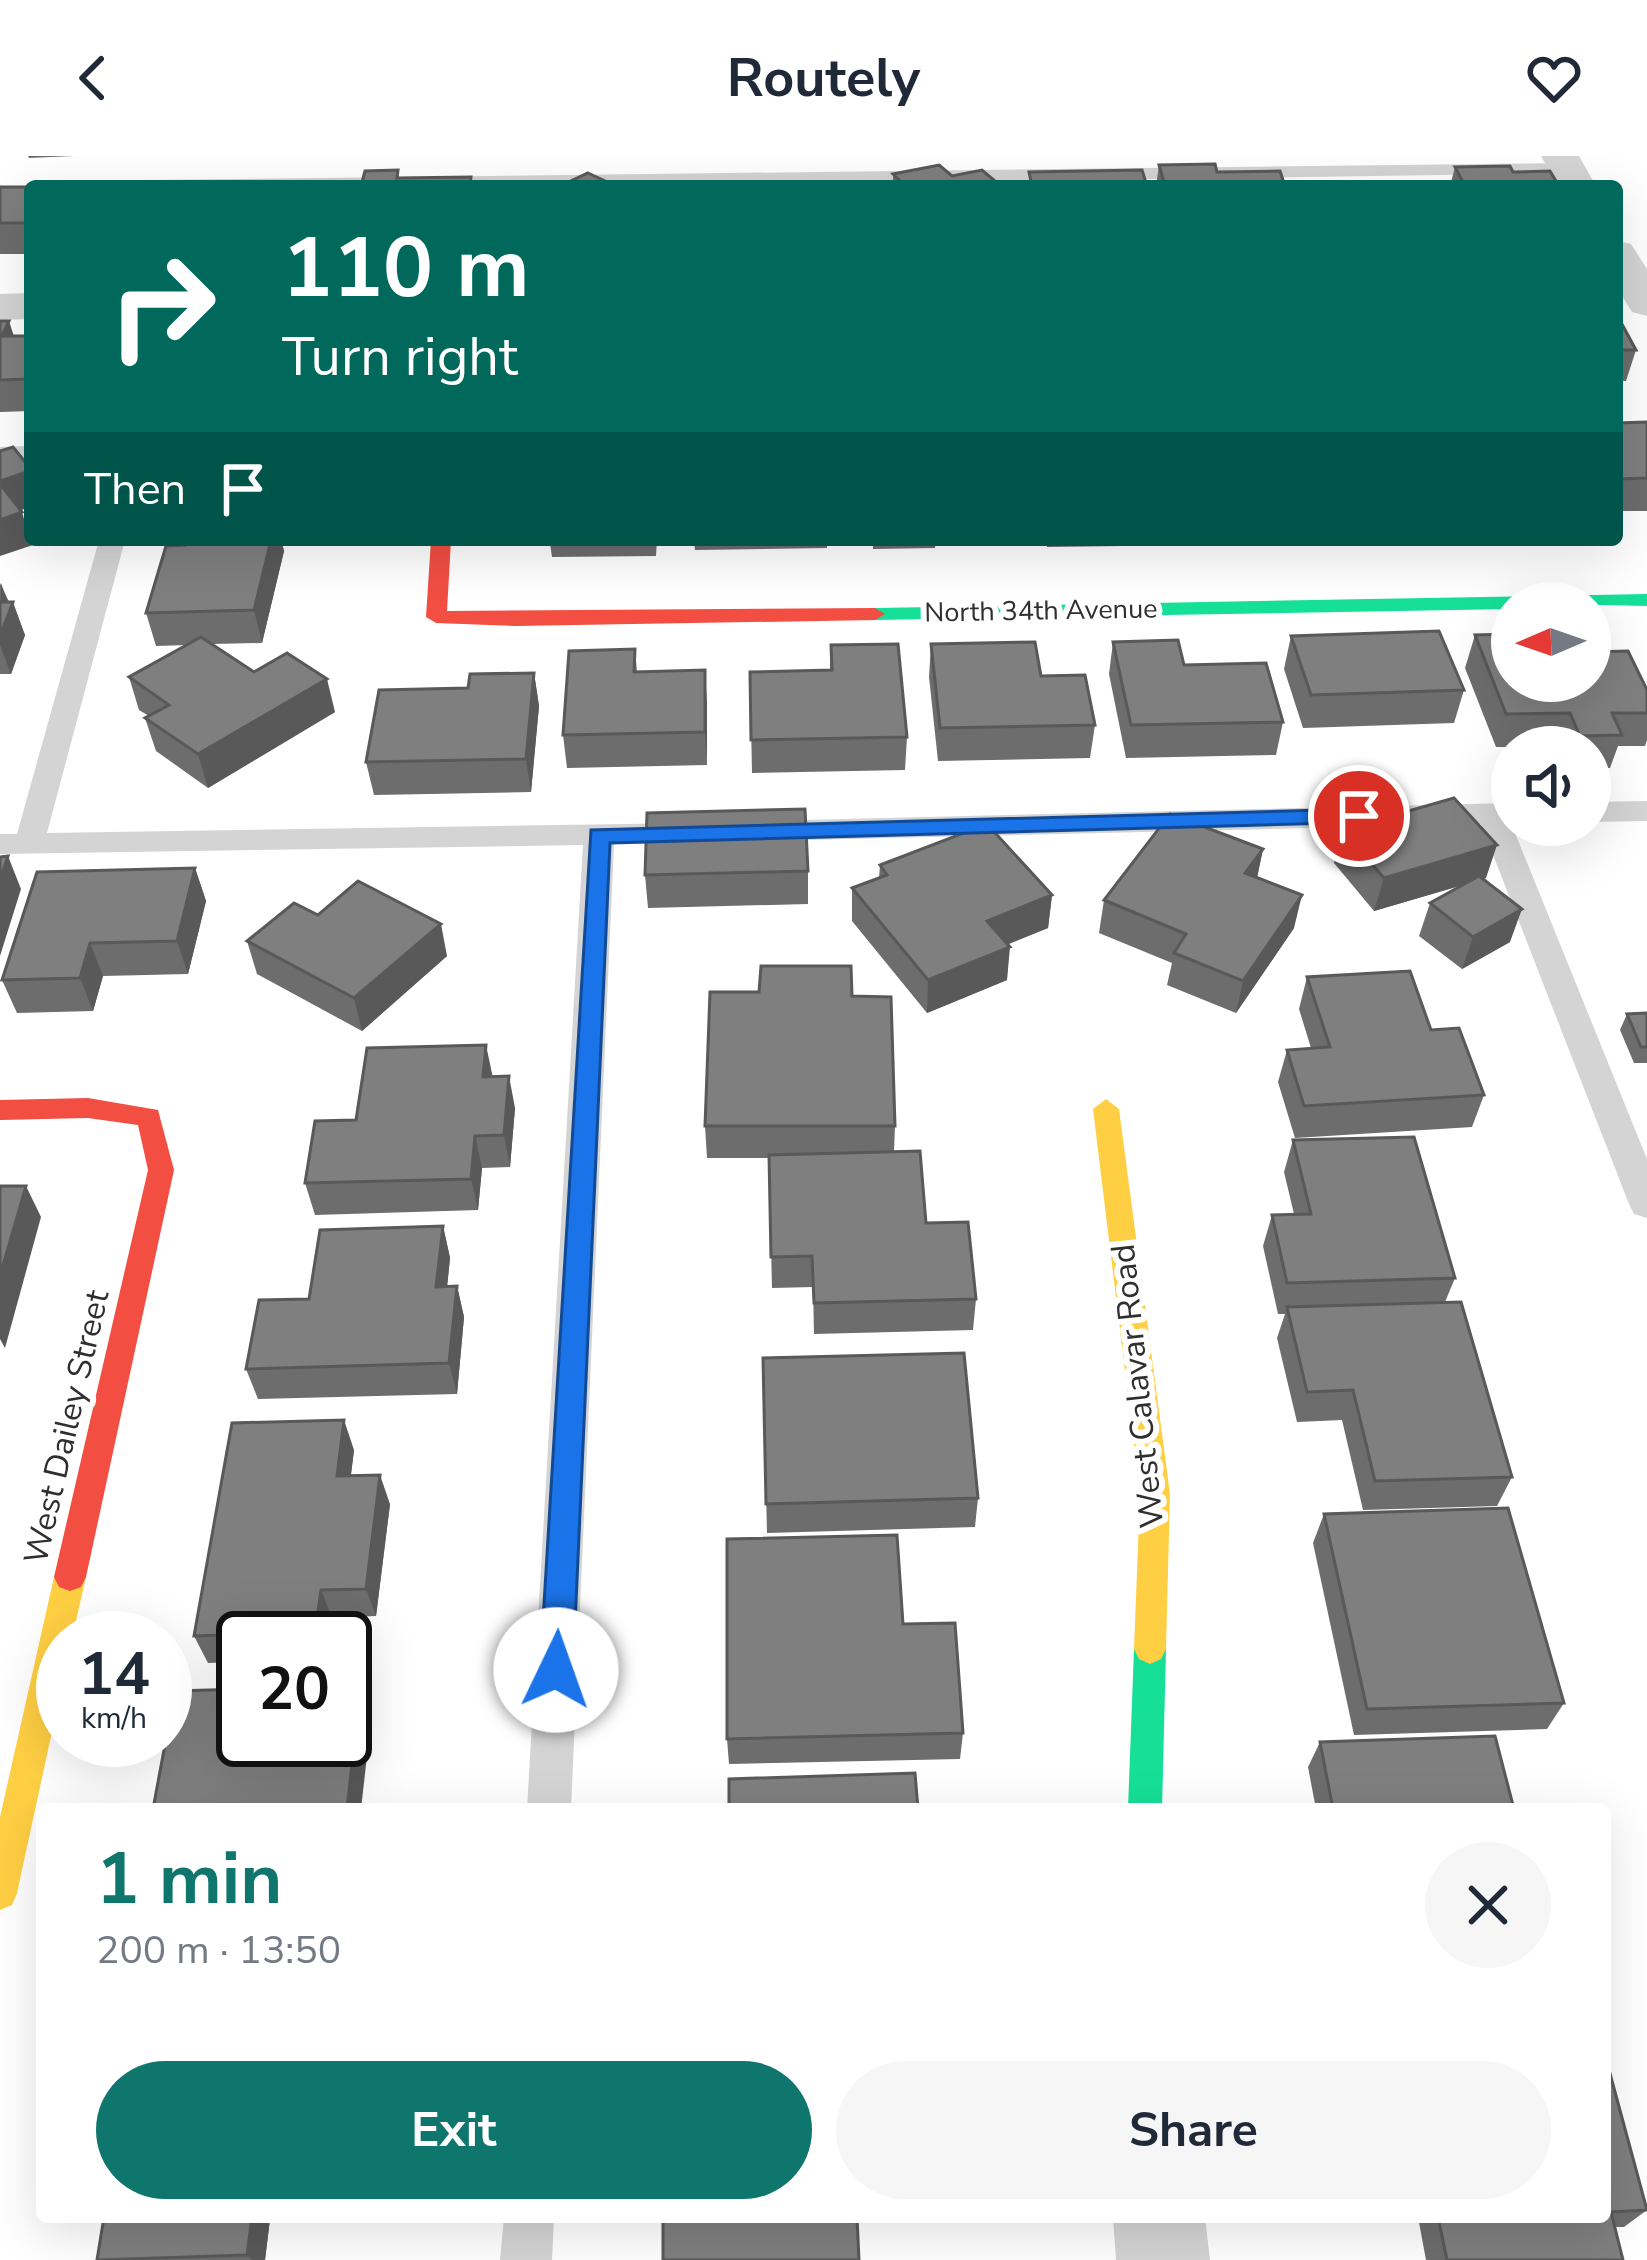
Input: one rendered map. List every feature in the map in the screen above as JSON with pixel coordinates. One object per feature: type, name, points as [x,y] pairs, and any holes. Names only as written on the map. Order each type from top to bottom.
[{"type":"street","name":"North 34th Avenue","points":[[441,546],[436,617],[516,620],[1647,601]]},
{"type":"street","name":"West Dailey Street","points":[[0,1110],[88,1108],[149,1117],[161,1170],[0,1893]]},
{"type":"street","name":"West Calavar Road","points":[[1106,1108],[1155,1494],[1145,1803]]},
{"type":"street","points":[[1160,2223],[1163,2260]]},
{"type":"lane","points":[[771,180],[1568,170]]},
{"type":"lane","points":[[110,546],[14,844],[1491,813]]},
{"type":"lane","points":[[1611,812],[1647,811]]},
{"type":"lane","points":[[549,1803],[599,835]]},
{"type":"lane","points":[[1514,846],[1647,1204]]},
{"type":"lane","points":[[526,2260],[529,2223]]},
{"type":"building","points":[[1215,164],[1217,172],[1280,171],[1283,180],[1163,180],[1159,165]]},
{"type":"building","points":[[939,165],[952,176],[982,170],[994,180],[899,180],[893,174]]},
{"type":"building","points":[[1455,167],[1550,171],[1555,180],[1462,180]]},
{"type":"building","points":[[398,170],[397,178],[471,177],[363,180],[365,171]]},
{"type":"building","points":[[1142,170],[1145,180],[1031,180],[1029,172]]},
{"type":"building","points":[[588,173],[603,180],[573,180]]},
{"type":"building","points":[[0,187],[24,187],[24,223],[0,223]]},
{"type":"building","points":[[0,321],[9,321],[2,336],[24,336],[24,379],[0,380]]},
{"type":"building","points":[[1623,326],[1636,350],[1623,350]]},
{"type":"building","points":[[1647,422],[1647,478],[1623,479],[1623,423]]},
{"type":"building","points":[[13,447],[24,461],[24,473],[0,481],[0,451]]},
{"type":"building","points":[[0,484],[22,512],[0,520]]},
{"type":"building","points":[[166,546],[270,546],[254,610],[146,613]]},
{"type":"building","points":[[0,602],[13,602],[0,636]]},
{"type":"building","points":[[1439,631],[1464,690],[1311,695],[1291,636]]},
{"type":"building","points":[[1475,635],[1491,635],[1491,676]]},
{"type":"building","points":[[201,637],[254,672],[287,653],[327,679],[198,754],[145,718],[169,705],[129,677]]},
{"type":"building","points":[[1178,640],[1184,665],[1266,663],[1283,722],[1131,725],[1113,642]]},
{"type":"building","points":[[1035,642],[1041,676],[1085,675],[1095,725],[940,728],[931,644]]},
{"type":"building","points":[[898,644],[907,737],[751,740],[750,672],[832,670],[831,645]]},
{"type":"building","points":[[635,649],[634,672],[705,670],[705,732],[563,735],[569,651]]},
{"type":"building","points":[[1611,651],[1628,651],[1647,690],[1647,713],[1612,713],[1622,735],[1611,735],[1611,726],[1576,726],[1570,713],[1506,714],[1501,702],[1611,702]]},
{"type":"building","points":[[534,673],[526,759],[366,762],[379,690],[468,688],[470,674]]},
{"type":"building","points":[[1454,798],[1494,846],[1384,878],[1342,830]]},
{"type":"building","points":[[805,809],[808,871],[645,875],[647,813]]},
{"type":"building","points":[[1170,814],[1263,849],[1245,873],[1302,895],[1243,981],[1174,953],[1186,934],[1104,900]]},
{"type":"building","points":[[987,824],[1052,895],[987,921],[1010,947],[928,980],[852,888],[887,875],[880,865]]},
{"type":"building","points":[[8,856],[0,880],[0,857]]},
{"type":"building","points":[[195,868],[177,941],[90,943],[80,978],[2,980],[37,872]]},
{"type":"building","points":[[1479,876],[1522,909],[1473,937],[1430,903]]},
{"type":"building","points":[[358,881],[441,924],[354,998],[247,941],[294,903],[318,915]]},
{"type":"building","points":[[761,966],[851,966],[852,996],[891,997],[895,1126],[705,1126],[710,992],[759,992]]},
{"type":"building","points":[[1410,971],[1431,1030],[1459,1028],[1484,1095],[1304,1106],[1287,1050],[1330,1047],[1307,977]]},
{"type":"building","points":[[1647,1013],[1647,1047],[1641,1047],[1627,1014]]},
{"type":"building","points":[[486,1045],[483,1077],[509,1076],[504,1135],[475,1136],[471,1179],[305,1183],[315,1121],[356,1120],[367,1048]]},
{"type":"building","points":[[1414,1137],[1455,1278],[1287,1283],[1272,1215],[1311,1214],[1293,1140]]},
{"type":"building","points":[[920,1151],[926,1223],[968,1222],[976,1299],[814,1303],[812,1256],[771,1257],[769,1155]]},
{"type":"building","points":[[0,1186],[26,1186],[0,1276]]},
{"type":"building","points":[[443,1226],[436,1287],[457,1286],[449,1363],[246,1369],[259,1300],[309,1299],[320,1230]]},
{"type":"building","points":[[1461,1302],[1512,1477],[1375,1481],[1353,1390],[1307,1392],[1287,1307]]},
{"type":"building","points":[[964,1353],[978,1498],[766,1504],[763,1358]]},
{"type":"building","points":[[344,1420],[337,1476],[380,1475],[366,1589],[321,1590],[318,1611],[216,1611],[216,1635],[194,1636],[232,1423]]},
{"type":"building","points":[[1508,1508],[1564,1703],[1367,1709],[1324,1514]]},
{"type":"building","points":[[897,1535],[903,1624],[955,1623],[963,1733],[727,1739],[727,1539]]},
{"type":"building","points":[[192,1690],[216,1690],[216,1767],[352,1767],[348,1803],[154,1803],[161,1767],[192,1767]]},
{"type":"building","points":[[1495,1736],[1512,1803],[1332,1803],[1320,1742]]},
{"type":"building","points":[[915,1773],[918,1803],[729,1803],[729,1779]]},
{"type":"building","points":[[1611,2077],[1647,2210],[1611,2212]]},
{"type":"building","points":[[1611,2212],[1623,2260],[1447,2260],[1439,2223],[1611,2223]]},
{"type":"building","points":[[103,2223],[251,2223],[247,2255],[97,2260]]},
{"type":"building","points":[[663,2223],[857,2223],[859,2260],[663,2260]]},
{"type":"traffic: fast","points":[[875,614],[1647,600]]},
{"type":"traffic: fast","points":[[1145,1803],[1150,1649]]},
{"type":"traffic: slow","points":[[1106,1109],[1155,1494],[1150,1649]]},
{"type":"traffic: slow","points":[[0,1893],[70,1577]]},
{"type":"traffic: jam","points":[[441,546],[436,617],[875,614]]},
{"type":"traffic: jam","points":[[0,1110],[88,1108],[149,1117],[161,1170],[70,1577]]},
{"type":"route","points":[[556,1670],[599,835],[1359,816]]}]
